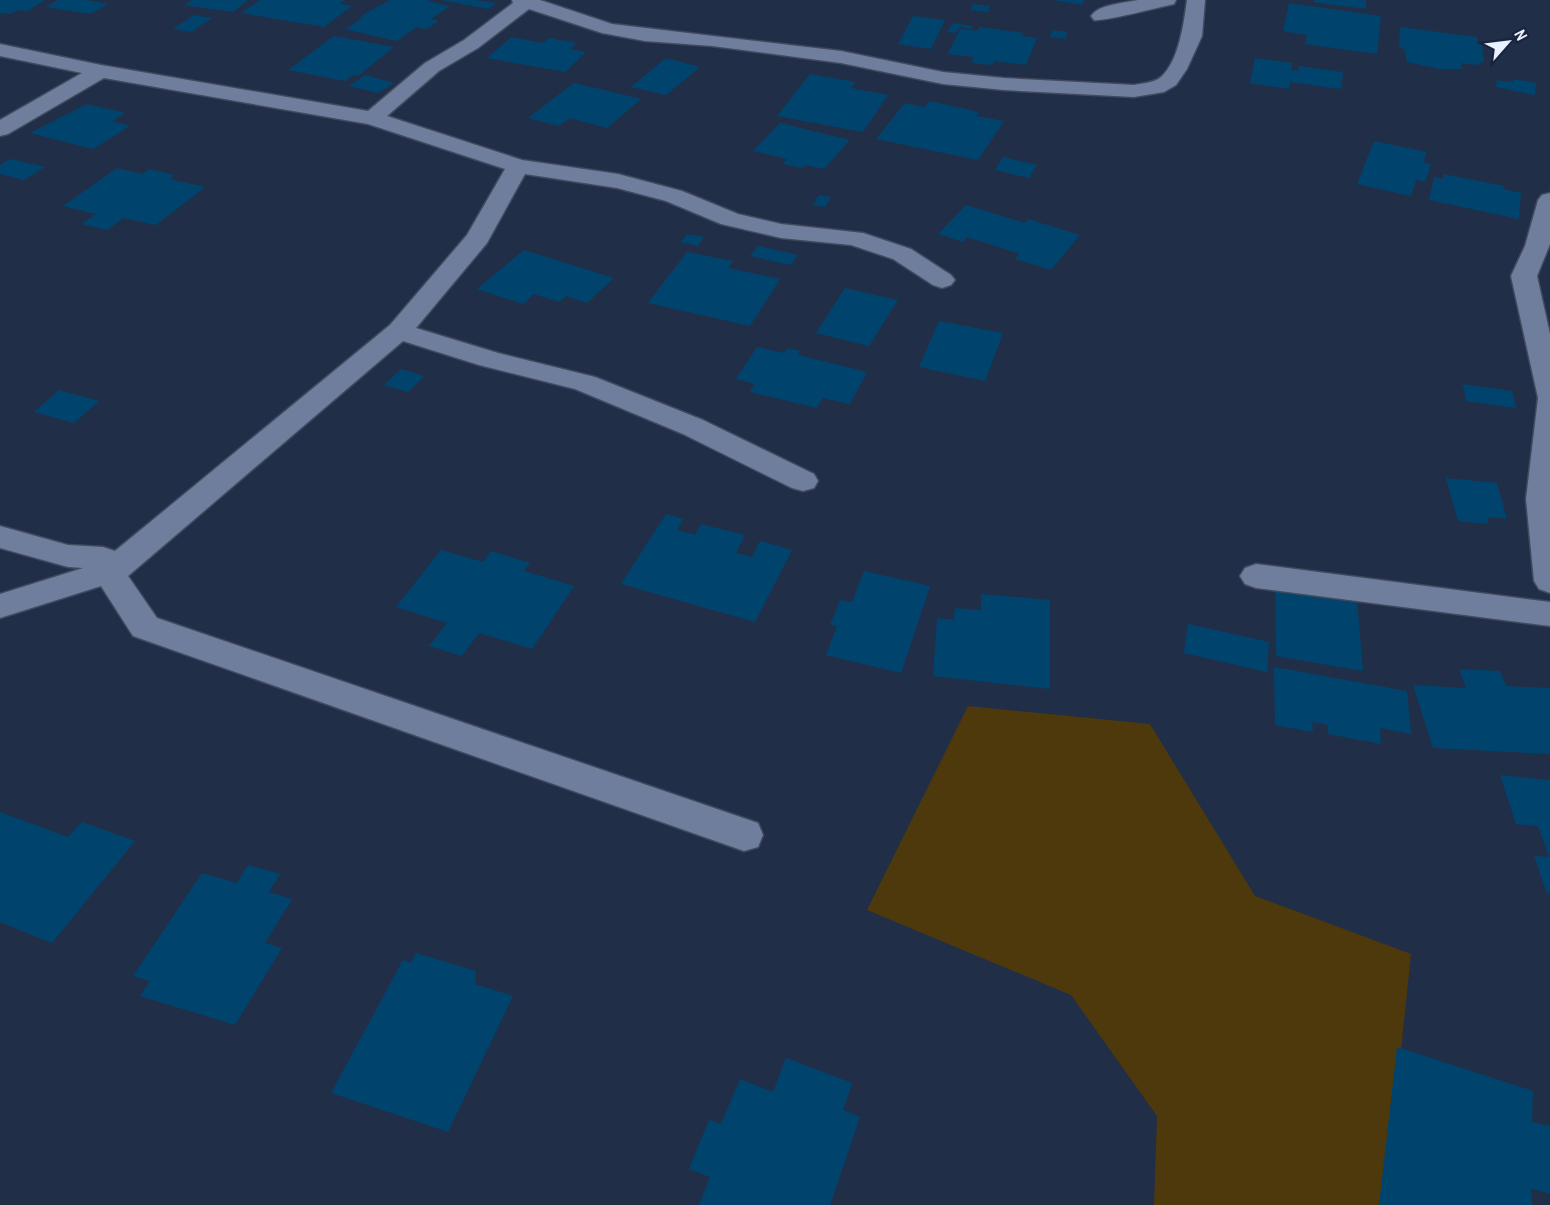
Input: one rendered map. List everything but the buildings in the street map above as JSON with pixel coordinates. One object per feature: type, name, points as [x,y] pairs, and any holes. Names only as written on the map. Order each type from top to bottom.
[{"type":"street","points":[[372,118],[432,68],[479,38],[526,0],[609,29],[645,35],[712,40],[841,57],[943,78],[1004,84],[1134,91],[1157,88],[1168,81],[1177,69],[1192,36],[1196,0]]},
{"type":"street","points":[[1101,16],[1121,9],[1167,0]]},
{"type":"street","points":[[0,50],[101,71],[372,118],[518,166],[618,181],[674,196],[730,219],[781,231],[854,238],[902,254],[942,280]]},
{"type":"street","points":[[0,129],[101,71]]},
{"type":"street","points":[[0,606],[110,571],[399,331],[478,238],[518,166]]},
{"type":"street","points":[[1550,200],[1537,246],[1524,276],[1550,395]]},
{"type":"street","points":[[399,331],[489,359],[585,383],[693,427],[803,481]]},
{"type":"street","points":[[1550,401],[1541,499],[1550,581]]},
{"type":"street","points":[[0,537],[68,556],[103,558],[145,627],[744,835]]},
{"type":"street","points":[[1256,576],[1550,614]]},
{"type":"shaded area","points":[[968,706],[1150,724],[1255,896],[1411,954],[1385,1205],[1154,1205],[1157,1116],[1071,995],[867,910]]}]
